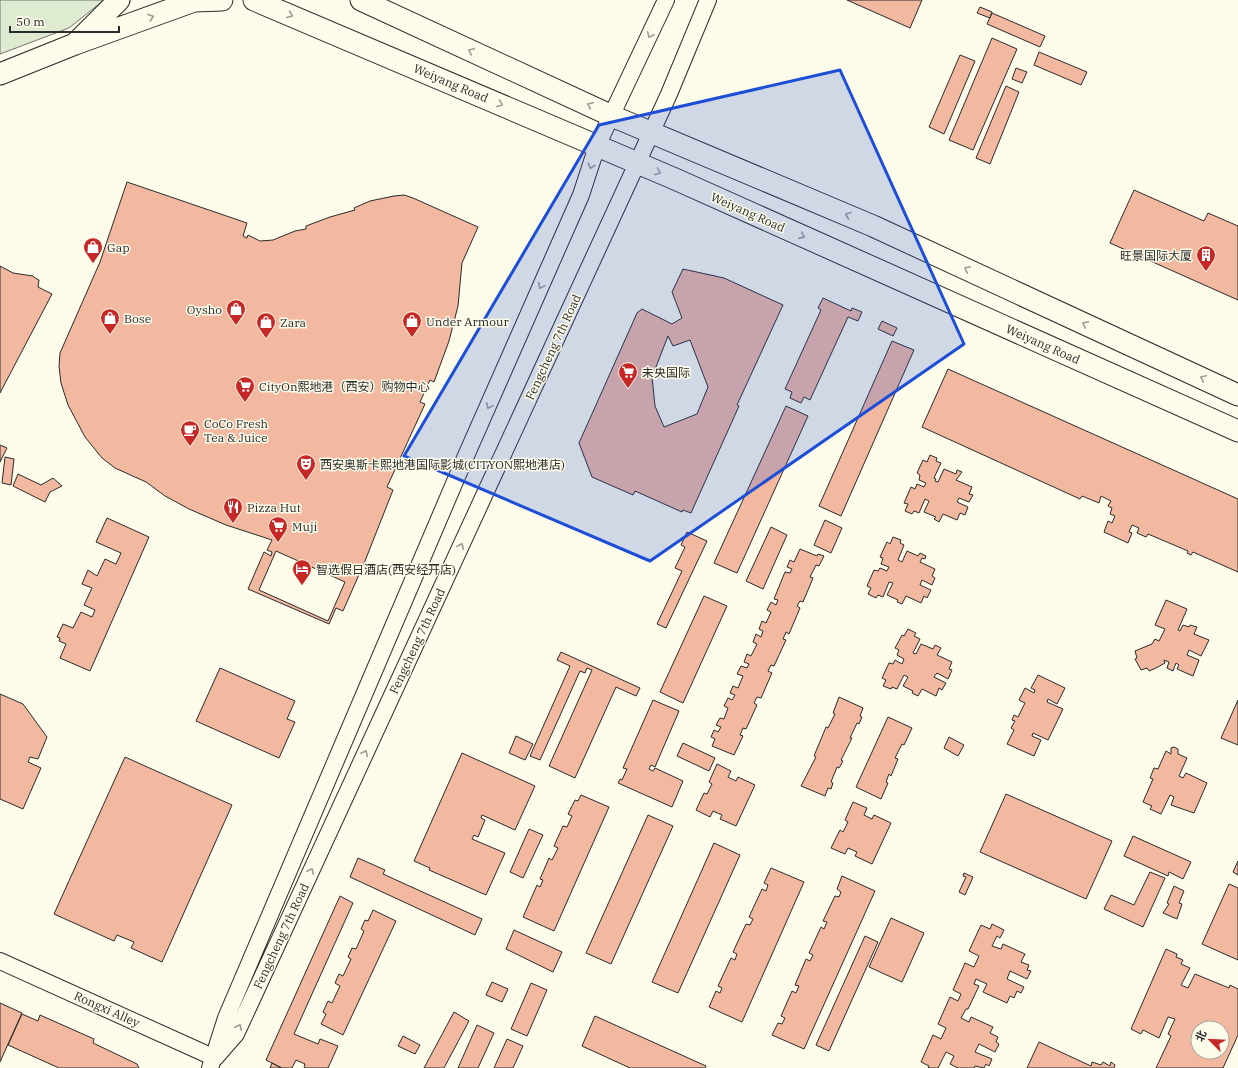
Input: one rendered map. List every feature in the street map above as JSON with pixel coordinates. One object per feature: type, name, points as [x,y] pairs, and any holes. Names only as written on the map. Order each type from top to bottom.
[{"type":"main road","points":[[75,44],[119,0]]},
{"type":"main road","points":[[0,74],[75,44],[194,1],[222,0]]},
{"type":"main road","name":"Weiyang Road","points":[[254,0],[556,127],[637,164],[675,179],[1238,431]]},
{"type":"main road","points":[[361,0],[612,116],[651,131],[873,226],[1238,394]]},
{"type":"street","name":"Fengcheng 7th Road","points":[[212,1063],[226,1018],[462,466],[581,195],[598,146],[666,0]]},
{"type":"street","name":"Fengcheng 7th Road","points":[[212,1063],[236,1034],[240,1026],[669,94],[708,0]]},
{"type":"street","name":"Rongxi Alley","points":[[0,961],[212,1063]]},
{"type":"highlighted area","points":[[840,70],[964,344],[650,561],[404,456],[599,125]]},
{"type":"green space","points":[[0,0],[104,0],[69,28],[0,54]]},
{"type":"building","points":[[847,0],[922,0],[910,28]]},
{"type":"building","points":[[980,7],[992,12],[990,18],[977,13]]},
{"type":"building","points":[[992,13],[1045,36],[1040,47],[987,24]]},
{"type":"building","points":[[992,38],[1017,49],[973,150],[949,140]]},
{"type":"building","points":[[1039,52],[1087,72],[1081,85],[1034,65]]},
{"type":"building","points":[[960,55],[975,61],[944,134],[929,127]]},
{"type":"building","points":[[1016,68],[1027,72],[1022,83],[1012,79]]},
{"type":"building","points":[[1006,86],[1019,92],[990,164],[976,158]]},
{"type":"building","name":"CityOn熙地港（西安）购物中心","points":[[127,182],[247,223],[243,236],[247,238],[248,235],[260,241],[273,240],[295,231],[306,229],[306,226],[355,210],[354,208],[370,201],[404,195],[478,227],[462,263],[458,306],[449,341],[434,382],[430,380],[420,402],[425,404],[387,487],[393,490],[365,561],[343,611],[336,608],[329,624],[248,589],[264,552],[271,556],[272,552],[267,550],[272,540],[226,525],[189,509],[165,496],[146,482],[115,468],[102,458],[85,437],[68,405],[61,383],[59,366],[60,353],[100,262]]},
{"type":"building","name":"旺景国际大厦","points":[[1134,190],[1204,221],[1208,213],[1238,226],[1238,300],[1110,243]]},
{"type":"building","points":[[0,266],[13,273],[33,276],[39,280],[38,287],[52,294],[0,393]]},
{"type":"building","name":"未央国际","points":[[683,269],[724,278],[783,305],[737,405],[739,406],[691,513],[683,510],[682,512],[635,491],[633,495],[592,477],[579,443],[637,313],[642,309],[672,324],[682,318],[672,292]],"holes":[[[668,336],[673,346],[690,340],[708,387],[697,414],[664,427],[655,406],[652,377]]]},
{"type":"building","points":[[823,298],[851,311],[852,308],[862,312],[858,321],[848,317],[810,400],[804,397],[801,403],[790,398],[792,392],[785,389],[821,310],[818,308]]},
{"type":"building","points":[[882,321],[897,328],[893,336],[878,329]]},
{"type":"building","points":[[892,341],[914,350],[841,516],[819,506]]},
{"type":"building","points":[[948,369],[1238,499],[1238,572],[1193,552],[1191,555],[1187,553],[1188,551],[1148,534],[1146,537],[1137,533],[1139,528],[1132,525],[1129,532],[1132,533],[1128,543],[1104,532],[1108,521],[1112,523],[1115,516],[1110,514],[1112,508],[1108,506],[1111,501],[1101,496],[1099,503],[1082,496],[1080,499],[922,427]]},
{"type":"building","points":[[786,406],[808,416],[737,573],[714,563]]},
{"type":"building","points":[[0,445],[7,448],[0,462]]},
{"type":"building","points":[[930,455],[937,458],[936,461],[941,463],[934,478],[936,479],[935,481],[938,482],[944,469],[956,474],[957,470],[962,472],[956,480],[972,487],[969,494],[973,495],[969,502],[959,498],[957,502],[968,507],[965,515],[960,513],[957,520],[943,514],[939,522],[934,519],[936,517],[924,512],[929,501],[925,499],[919,513],[914,511],[912,514],[905,511],[908,504],[904,503],[911,487],[915,489],[917,484],[924,487],[926,483],[919,480],[920,475],[917,473],[923,460],[927,462]]},
{"type":"building","points":[[5,457],[14,459],[11,485],[2,483]]},
{"type":"building","points":[[18,474],[41,485],[53,478],[62,486],[50,492],[45,502],[13,486]]},
{"type":"building","points":[[107,518],[149,537],[90,671],[60,658],[66,644],[59,641],[60,638],[57,637],[63,624],[73,628],[81,612],[92,617],[95,610],[84,605],[92,588],[82,584],[88,570],[97,576],[105,559],[116,564],[121,553],[96,542]]},
{"type":"building","points":[[825,520],[842,528],[831,553],[814,545]]},
{"type":"building","points":[[771,527],[787,535],[763,589],[746,581]]},
{"type":"building","points":[[687,532],[707,541],[666,628],[657,624],[682,571],[675,568],[685,547],[681,545]]},
{"type":"building","points":[[893,537],[901,540],[900,543],[904,545],[898,560],[902,562],[907,551],[918,556],[920,553],[926,556],[925,559],[922,558],[920,562],[935,569],[932,576],[935,578],[932,585],[922,580],[920,585],[931,590],[927,598],[924,596],[921,603],[906,596],[902,604],[897,602],[898,600],[887,595],[893,583],[889,582],[883,597],[878,595],[876,598],[868,594],[871,588],[867,586],[874,570],[878,571],[880,568],[887,571],[889,567],[881,564],[883,558],[880,557],[887,542],[890,544]]},
{"type":"building","points":[[800,549],[817,556],[818,554],[824,556],[819,566],[816,565],[810,577],[813,578],[803,602],[800,601],[797,606],[800,608],[789,634],[786,632],[783,639],[786,640],[774,666],[771,665],[768,671],[772,673],[761,698],[757,697],[754,703],[757,705],[746,729],[743,728],[740,735],[743,736],[734,755],[712,746],[715,739],[711,737],[714,730],[718,732],[721,727],[716,725],[720,718],[724,719],[728,708],[724,706],[728,698],[732,700],[735,695],[730,693],[733,686],[738,688],[743,676],[737,674],[741,666],[747,668],[749,664],[744,662],[747,654],[751,656],[757,644],[753,642],[756,634],[761,637],[763,631],[759,629],[762,621],[766,623],[771,612],[767,610],[771,602],[776,605],[778,600],[774,599],[785,572],[790,573],[792,569],[787,567],[790,560],[794,562]]},
{"type":"building","name":"智选假日酒店(西安经开店)","points":[[276,551],[345,582],[328,621],[259,590]]},
{"type":"building","points":[[704,596],[727,606],[683,703],[660,692]]},
{"type":"building","points":[[1166,600],[1187,609],[1178,630],[1180,631],[1183,625],[1197,627],[1194,634],[1209,640],[1201,656],[1189,650],[1187,655],[1199,660],[1193,676],[1177,669],[1179,665],[1176,663],[1173,671],[1167,668],[1169,662],[1164,660],[1165,663],[1156,668],[1149,671],[1147,668],[1141,670],[1135,659],[1137,658],[1135,651],[1152,644],[1155,639],[1159,641],[1165,629],[1155,625]]},
{"type":"building","points":[[908,629],[916,633],[914,636],[920,639],[913,653],[916,654],[921,644],[933,649],[935,645],[941,648],[937,655],[952,662],[949,669],[952,670],[948,679],[937,673],[934,677],[946,683],[942,690],[939,688],[936,696],[922,689],[918,696],[912,693],[913,691],[903,686],[908,677],[904,675],[897,689],[892,687],[891,689],[883,686],[886,680],[882,678],[889,663],[893,664],[895,660],[902,664],[904,659],[897,655],[899,650],[895,648],[902,635],[904,636]]},
{"type":"building","points":[[561,652],[640,688],[636,696],[616,687],[575,778],[549,766],[592,670],[587,668],[585,673],[580,671],[540,760],[530,756],[570,666],[557,660]]},
{"type":"building","points":[[220,668],[295,701],[287,719],[295,722],[279,758],[196,721]]},
{"type":"building","points":[[1038,675],[1065,688],[1057,704],[1048,699],[1047,702],[1063,709],[1048,740],[1033,733],[1032,736],[1041,740],[1034,756],[1007,744],[1014,730],[1011,728],[1015,721],[1012,720],[1014,715],[1018,717],[1025,703],[1019,700],[1025,688],[1034,693],[1035,690],[1031,688]]},
{"type":"building","points":[[0,694],[23,704],[47,737],[38,759],[30,757],[28,762],[41,768],[23,809],[0,799]]},
{"type":"building","points":[[839,697],[863,708],[860,716],[862,717],[859,724],[857,723],[850,738],[852,738],[841,760],[843,761],[839,768],[837,767],[831,782],[833,783],[831,789],[828,788],[825,796],[801,786],[816,757],[814,756],[826,727],[828,728],[835,714],[833,713]]},
{"type":"building","points":[[653,700],[679,711],[655,767],[651,765],[649,769],[653,771],[655,768],[683,781],[672,807],[618,783],[620,779],[622,780],[627,769],[623,768]]},
{"type":"building","points":[[1238,700],[1238,745],[1221,738]]},
{"type":"building","points":[[888,717],[912,728],[904,745],[902,744],[895,758],[898,759],[891,776],[889,774],[886,782],[888,783],[881,799],[856,787]]},
{"type":"building","points":[[516,736],[533,744],[525,760],[509,753]]},
{"type":"building","points":[[949,737],[964,745],[958,756],[944,748]]},
{"type":"building","points":[[683,743],[715,758],[709,771],[677,756]]},
{"type":"building","points":[[1174,747],[1178,749],[1178,754],[1187,758],[1179,776],[1183,778],[1186,773],[1207,783],[1194,813],[1171,805],[1174,797],[1170,795],[1161,814],[1150,809],[1152,806],[1143,802],[1153,779],[1150,778],[1154,768],[1158,769],[1166,751],[1171,754],[1171,748]]},
{"type":"building","points":[[462,753],[535,786],[515,830],[482,815],[481,818],[485,820],[478,837],[474,835],[472,839],[505,853],[486,895],[429,870],[430,868],[414,861]]},
{"type":"building","points":[[125,757],[232,805],[162,962],[131,948],[134,942],[117,935],[114,941],[54,914]]},
{"type":"building","points":[[717,764],[731,771],[728,777],[736,781],[738,777],[755,785],[736,826],[720,819],[722,815],[713,811],[710,817],[696,810],[704,793],[707,794],[712,784],[709,782]]},
{"type":"building","points":[[1006,794],[1112,841],[1086,899],[980,852]]},
{"type":"building","points":[[581,795],[609,807],[554,931],[523,917],[537,885],[540,887],[543,880],[540,879],[549,858],[552,860],[558,848],[554,846],[563,826],[567,827],[572,816],[568,814],[575,800],[578,801]]},
{"type":"building","points":[[853,802],[867,808],[864,815],[872,819],[874,815],[891,823],[872,864],[855,856],[857,852],[848,848],[845,854],[831,848],[840,830],[843,832],[848,822],[845,820]]},
{"type":"building","points":[[648,815],[673,826],[611,964],[586,953]]},
{"type":"building","points":[[529,829],[543,835],[523,878],[510,872]]},
{"type":"building","points":[[1133,836],[1191,862],[1183,879],[1169,872],[1168,876],[1124,856]]},
{"type":"building","points":[[714,843],[740,855],[678,993],[652,982]]},
{"type":"building","points":[[358,858],[385,870],[383,874],[482,919],[475,935],[350,877]]},
{"type":"building","points":[[1238,861],[1238,875],[1233,872]]},
{"type":"building","points":[[771,868],[804,882],[742,1022],[709,1007],[716,991],[720,993],[722,988],[718,986],[731,958],[735,960],[737,954],[733,952],[746,924],[750,925],[753,919],[749,917],[762,889],[766,891],[768,885],[764,883]]},
{"type":"building","points":[[1150,872],[1165,878],[1143,927],[1104,909],[1111,895],[1134,905]]},
{"type":"building","points":[[964,873],[973,877],[965,895],[959,892],[966,877],[963,876]]},
{"type":"building","points":[[842,876],[875,891],[804,1049],[772,1035],[778,1023],[782,1024],[785,1018],[781,1016],[792,991],[796,993],[799,986],[795,985],[806,959],[810,961],[813,955],[809,953],[821,927],[824,929],[827,922],[823,921],[835,896],[839,897],[841,892],[837,889]]},
{"type":"building","points":[[1229,884],[1238,888],[1238,960],[1202,944]]},
{"type":"building","points":[[1174,886],[1184,891],[1179,903],[1182,904],[1177,919],[1163,913],[1169,904],[1167,903]]},
{"type":"building","points":[[340,896],[353,903],[294,1034],[318,1044],[320,1039],[338,1046],[328,1068],[306,1068],[304,1067],[305,1064],[296,1060],[292,1068],[282,1068],[266,1060]]},
{"type":"building","points":[[373,910],[396,921],[343,1035],[321,1024],[326,1014],[323,1012],[328,1001],[332,1003],[340,986],[335,983],[339,974],[343,976],[351,959],[348,957],[352,948],[356,949],[364,931],[361,929],[365,920],[368,921]]},
{"type":"building","points":[[891,918],[924,933],[902,982],[869,967]]},
{"type":"building","points":[[992,924],[1004,930],[1000,938],[997,936],[992,946],[1001,949],[1003,944],[1025,954],[1021,962],[1029,965],[1027,970],[1031,971],[1027,979],[1010,971],[1007,979],[1024,987],[1021,993],[1017,991],[1014,998],[1010,996],[1007,1003],[983,992],[987,984],[976,979],[974,984],[979,986],[968,1009],[966,1009],[961,1018],[969,1022],[971,1017],[993,1027],[990,1033],[998,1037],[996,1042],[999,1044],[995,1052],[979,1044],[975,1052],[992,1059],[989,1066],[986,1064],[984,1068],[975,1066],[974,1068],[958,1068],[950,1064],[954,1056],[946,1052],[938,1068],[928,1068],[929,1066],[921,1062],[933,1035],[941,1039],[946,1028],[938,1024],[950,997],[958,1001],[961,994],[953,990],[965,963],[974,967],[979,956],[969,951],[981,925],[990,929]]},
{"type":"building","points":[[514,930],[562,952],[553,972],[506,949]]},
{"type":"building","points":[[865,936],[878,942],[829,1051],[816,1045]]},
{"type":"building","points":[[1166,949],[1177,954],[1176,957],[1183,960],[1181,964],[1190,968],[1181,985],[1188,988],[1195,974],[1229,988],[1230,985],[1238,989],[1238,1035],[1230,1053],[1230,1020],[1190,1020],[1190,1060],[1227,1060],[1223,1068],[1156,1068],[1171,1036],[1168,1034],[1175,1019],[1168,1017],[1159,1038],[1143,1030],[1141,1034],[1131,1029]]},
{"type":"building","points":[[492,982],[508,989],[502,1002],[486,995]]},
{"type":"building","points":[[531,983],[547,990],[527,1036],[511,1029]]},
{"type":"building","points":[[0,1003],[22,1013],[0,1062]]},
{"type":"building","points":[[454,1012],[469,1021],[444,1068],[424,1068]]},
{"type":"building","points":[[22,1014],[38,1021],[40,1015],[94,1039],[93,1043],[137,1064],[139,1068],[59,1068],[8,1045]]},
{"type":"building","points":[[595,1016],[706,1066],[705,1068],[630,1068],[582,1046]]},
{"type":"building","points":[[477,1025],[494,1033],[478,1068],[458,1068]]},
{"type":"building","points":[[403,1036],[420,1045],[415,1054],[398,1046]]},
{"type":"building","points":[[507,1039],[523,1046],[513,1068],[494,1068]]},
{"type":"building","points":[[1039,1042],[1091,1066],[1092,1062],[1101,1065],[1103,1062],[1110,1066],[1111,1062],[1115,1065],[1114,1068],[1027,1068]]},
{"type":"building","points":[[272,1063],[281,1068],[270,1068]]},
{"type":"place","name":"Gap","points":[[93,264]]},
{"type":"place","name":"旺景国际大厦","points":[[1206,272]]},
{"type":"place","name":"Oysho","points":[[236,326]]},
{"type":"place","name":"Bose","points":[[110,335]]},
{"type":"place","name":"Under Armour","points":[[412,338]]},
{"type":"place","name":"Zara","points":[[266,339]]},
{"type":"place","name":"未央国际","points":[[628,389]]},
{"type":"place","name":"CityOn熙地港（西安）购物中心","points":[[245,403]]},
{"type":"place","name":"CoCo Fresh Tea & Juice","points":[[190,447]]},
{"type":"place","name":"西安奥斯卡熙地港国际影城(CITYON熙地港店)","points":[[306,481]]},
{"type":"place","name":"Pizza Hut","points":[[233,524]]},
{"type":"place","name":"Muji","points":[[278,543]]},
{"type":"place","name":"智选假日酒店(西安经开店)","points":[[302,586]]}]
